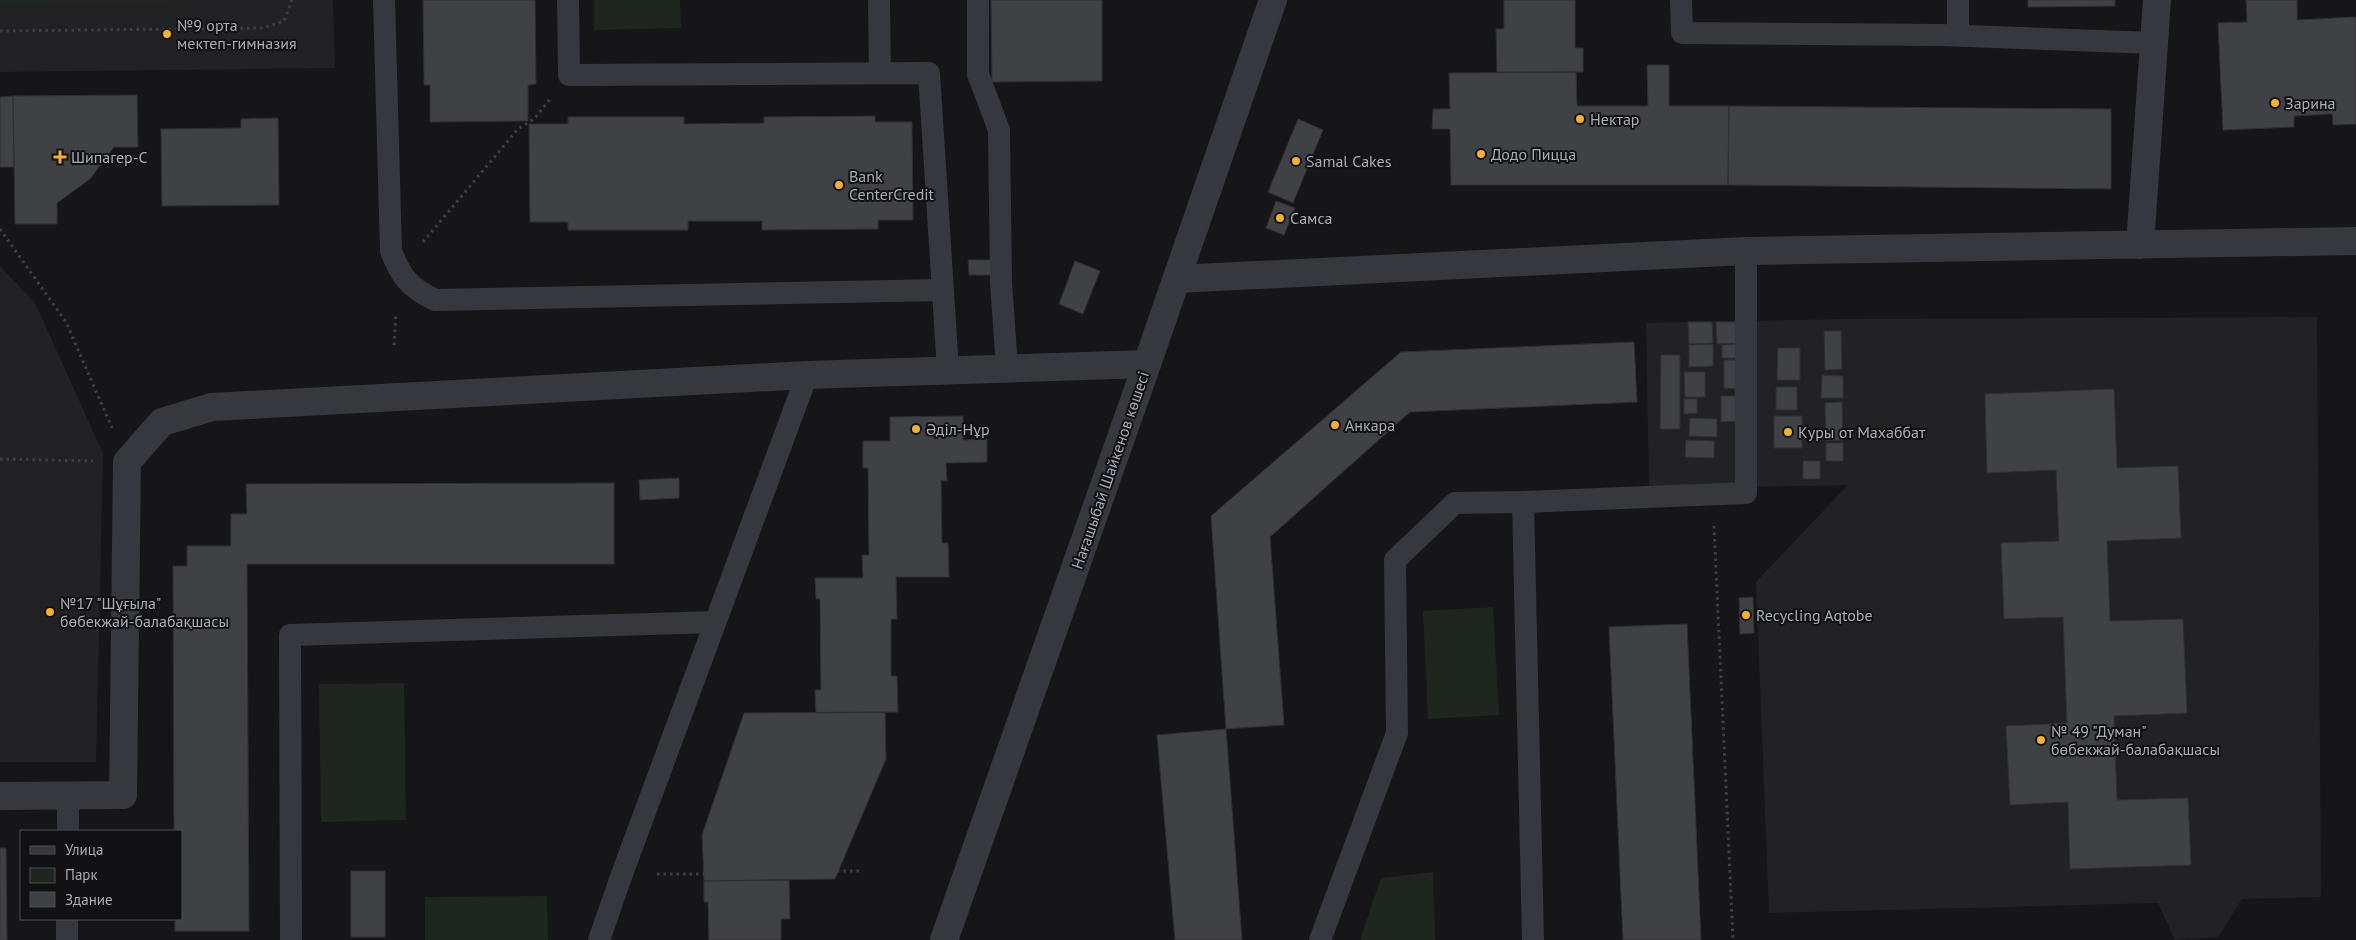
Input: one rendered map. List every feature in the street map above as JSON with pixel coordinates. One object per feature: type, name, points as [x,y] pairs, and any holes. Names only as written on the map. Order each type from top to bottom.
[{"type":"street","name":"Нағашыбай Шайкенов көшесі","points":[[944,940],[1177,279],[1273,0]]},
{"type":"street","points":[[2140,245],[2158,0]]},
{"type":"street","points":[[1177,279],[1746,251],[2356,241]]},
{"type":"street","points":[[0,796],[124,795],[127,462],[162,422],[212,407],[807,375],[1147,364]]},
{"type":"lane","points":[[384,0],[391,251],[398,271],[416,291],[435,300],[942,290]]},
{"type":"lane","points":[[568,0],[569,75],[929,73],[948,370]]},
{"type":"lane","points":[[879,0],[880,74]]},
{"type":"lane","points":[[978,0],[978,74],[999,130],[1001,282],[1008,368]]},
{"type":"lane","points":[[1681,0],[1682,33],[1958,35],[2154,43]]},
{"type":"lane","points":[[1958,0],[1958,35]]},
{"type":"lane","points":[[1320,940],[1397,733],[1395,560],[1455,503],[1746,493],[1746,251]]},
{"type":"lane","points":[[599,940],[807,375]]},
{"type":"lane","points":[[1523,502],[1533,940]]},
{"type":"lane","points":[[291,940],[290,635],[715,622]]},
{"type":"lane","points":[[68,795],[68,830]]},
{"type":"lane","points":[[67,920],[67,940]]},
{"type":"path","points":[[0,31],[262,28],[284,20],[292,0]]},
{"type":"path","points":[[398,271],[518,129],[534,120],[569,75]]},
{"type":"path","points":[[0,229],[66,322],[127,462],[0,459]]},
{"type":"path","points":[[1712,494],[1733,940]]},
{"type":"path","points":[[837,871],[862,871]]},
{"type":"path","points":[[622,874],[704,874]]},
{"type":"shaded area","name":"№9 орта мектеп-гимназия","points":[[0,0],[333,0],[335,68],[0,72]]},
{"type":"shaded area","name":"№17 \"Шұғыла\" бөбекжай-балабақшасы","points":[[0,266],[35,303],[103,453],[96,762],[0,762]]},
{"type":"shaded area","name":"№ 49 \"Думан\" бөбекжай-балабақшасы","points":[[2317,317],[2321,897],[2242,899],[2218,937],[2175,940],[2158,903],[1769,913],[1756,582],[1848,485],[1649,489],[1646,323],[1845,319]]},
{"type":"green space","points":[[0,0],[169,0],[169,3],[0,4]]},
{"type":"green space","points":[[594,0],[680,0],[681,28],[594,30]]},
{"type":"green space","points":[[1493,607],[1499,715],[1428,719],[1423,611]]},
{"type":"green space","points":[[404,683],[406,820],[321,822],[319,684]]},
{"type":"green space","points":[[1433,872],[1435,940],[1360,940],[1381,878]]},
{"type":"green space","points":[[547,896],[548,940],[425,940],[425,897]]},
{"type":"building","points":[[423,0],[535,0],[536,84],[528,85],[528,121],[430,122],[430,85],[424,85]]},
{"type":"building","points":[[991,0],[1102,0],[1102,81],[992,82]]},
{"type":"building","points":[[1504,0],[1575,0],[1575,48],[1583,48],[1583,72],[1497,72],[1496,29],[1504,29]]},
{"type":"building","points":[[2028,0],[2115,0],[2115,6],[2028,7]]},
{"type":"building","points":[[2246,0],[2297,0],[2297,20],[2356,17],[2356,124],[2333,125],[2332,114],[2294,116],[2294,127],[2223,130],[2218,23],[2247,22]]},
{"type":"building","name":"Нектар","points":[[1647,65],[1669,65],[1669,106],[1729,106],[1728,185],[1451,185],[1450,129],[1432,129],[1433,109],[1450,109],[1449,73],[1576,72],[1577,106],[1648,106]]},
{"type":"building","name":"Шипагер-С","points":[[137,95],[138,147],[114,147],[90,179],[57,203],[57,224],[15,224],[13,96]]},
{"type":"building","points":[[13,96],[14,167],[0,167],[0,97]]},
{"type":"building","points":[[1729,106],[2111,109],[2111,189],[1728,185]]},
{"type":"building","points":[[875,116],[875,122],[912,122],[913,220],[878,220],[878,229],[762,230],[762,221],[688,221],[688,230],[568,230],[568,222],[530,222],[529,124],[568,124],[568,117],[684,117],[684,124],[764,123],[764,117]]},
{"type":"building","points":[[278,118],[279,205],[162,206],[161,129],[241,128],[241,119]]},
{"type":"building","name":"Samal Cakes","points":[[1298,119],[1323,130],[1293,203],[1268,192]]},
{"type":"building","name":"Самса","points":[[1276,201],[1295,208],[1284,235],[1266,228]]},
{"type":"building","points":[[968,260],[991,260],[991,275],[969,275]]},
{"type":"building","points":[[1075,261],[1100,271],[1083,314],[1059,304]]},
{"type":"building","points":[[1688,322],[1712,322],[1713,343],[1689,344]]},
{"type":"building","points":[[1716,322],[1740,322],[1741,343],[1717,344]]},
{"type":"building","points":[[1824,331],[1841,331],[1842,369],[1825,370]]},
{"type":"building","points":[[1634,342],[1637,402],[1410,412],[1270,537],[1284,725],[1226,729],[1211,516],[1401,352]]},
{"type":"building","points":[[1713,344],[1713,366],[1689,367],[1689,345]]},
{"type":"building","points":[[1738,344],[1738,358],[1722,358],[1722,345]]},
{"type":"building","points":[[1778,348],[1800,348],[1800,380],[1777,380]]},
{"type":"building","points":[[1661,355],[1680,355],[1680,429],[1660,429]]},
{"type":"building","points":[[1724,360],[1737,360],[1736,389],[1724,388]]},
{"type":"building","points":[[1684,372],[1705,372],[1705,397],[1685,397]]},
{"type":"building","points":[[1822,375],[1843,376],[1843,398],[1821,398]]},
{"type":"building","points":[[1776,387],[1797,387],[1797,410],[1776,410]]},
{"type":"building","points":[[2114,389],[2117,468],[2178,466],[2181,538],[2107,541],[2110,621],[2183,619],[2187,713],[2114,716],[2117,800],[2188,798],[2191,865],[2070,869],[2068,802],[2010,805],[2006,726],[2067,723],[2063,617],[2004,619],[2001,543],[2059,541],[2056,470],[1987,473],[1985,394]]},
{"type":"building","points":[[1721,396],[1737,396],[1737,421],[1721,422]]},
{"type":"building","points":[[1684,399],[1697,399],[1697,413],[1684,414]]},
{"type":"building","points":[[1842,402],[1843,440],[1826,441],[1825,403]]},
{"type":"building","points":[[963,416],[963,440],[987,439],[987,462],[946,463],[947,481],[941,480],[942,543],[948,543],[949,577],[896,577],[897,619],[891,619],[891,676],[897,676],[898,712],[816,713],[815,690],[821,690],[820,599],[816,599],[815,578],[863,578],[862,555],[869,555],[868,468],[863,468],[863,441],[890,441],[890,417]]},
{"type":"building","name":"Куры от Махаббат","points":[[1774,416],[1802,416],[1802,448],[1774,448]]},
{"type":"building","points":[[1690,418],[1717,419],[1717,437],[1689,436]]},
{"type":"building","points":[[1686,440],[1714,441],[1714,458],[1685,457]]},
{"type":"building","points":[[1826,443],[1843,443],[1843,461],[1826,461]]},
{"type":"building","points":[[1803,461],[1820,461],[1820,479],[1803,479]]},
{"type":"building","points":[[679,478],[679,498],[640,500],[639,480]]},
{"type":"building","points":[[614,483],[614,564],[247,564],[249,931],[175,931],[175,920],[182,920],[182,830],[174,830],[173,566],[187,566],[187,546],[231,546],[231,514],[247,514],[246,484]]},
{"type":"building","name":"Recycling Aqtobe","points":[[1753,597],[1754,633],[1740,634],[1739,598]]},
{"type":"building","points":[[1687,624],[1701,940],[1623,940],[1609,627]]},
{"type":"building","points":[[885,712],[886,759],[835,879],[704,881],[702,835],[744,713]]},
{"type":"building","points":[[1226,729],[1242,940],[1175,940],[1157,735]]},
{"type":"building","points":[[0,848],[6,848],[7,940],[0,940]]},
{"type":"building","points":[[351,871],[385,871],[385,937],[351,937]]},
{"type":"building","points":[[789,880],[790,919],[781,919],[781,940],[709,940],[708,902],[704,902],[704,881]]},
{"type":"place","name":"№9 орта мектеп-гимназия","points":[[167,34]]},
{"type":"place","name":"Зарина","points":[[2275,103]]},
{"type":"place","name":"Нектар","points":[[1580,119]]},
{"type":"place","name":"Додо Пицца","points":[[1481,154]]},
{"type":"place","name":"Шипагер-С","points":[[60,157]]},
{"type":"place","name":"Samal Cakes","points":[[1296,161]]},
{"type":"place","name":"Bank CenterCredit","points":[[839,185]]},
{"type":"place","name":"Самса","points":[[1280,218]]},
{"type":"place","name":"Анкара","points":[[1335,425]]},
{"type":"place","name":"Әділ-Нұр","points":[[916,429]]},
{"type":"place","name":"Куры от Махаббат","points":[[1788,432]]},
{"type":"place","name":"№17 \"Шұғыла\" бөбекжай-балабақшасы","points":[[50,612]]},
{"type":"place","name":"Recycling Aqtobe","points":[[1746,615]]},
{"type":"place","name":"№ 49 \"Думан\" бөбекжай-балабақшасы","points":[[2041,740]]}]
